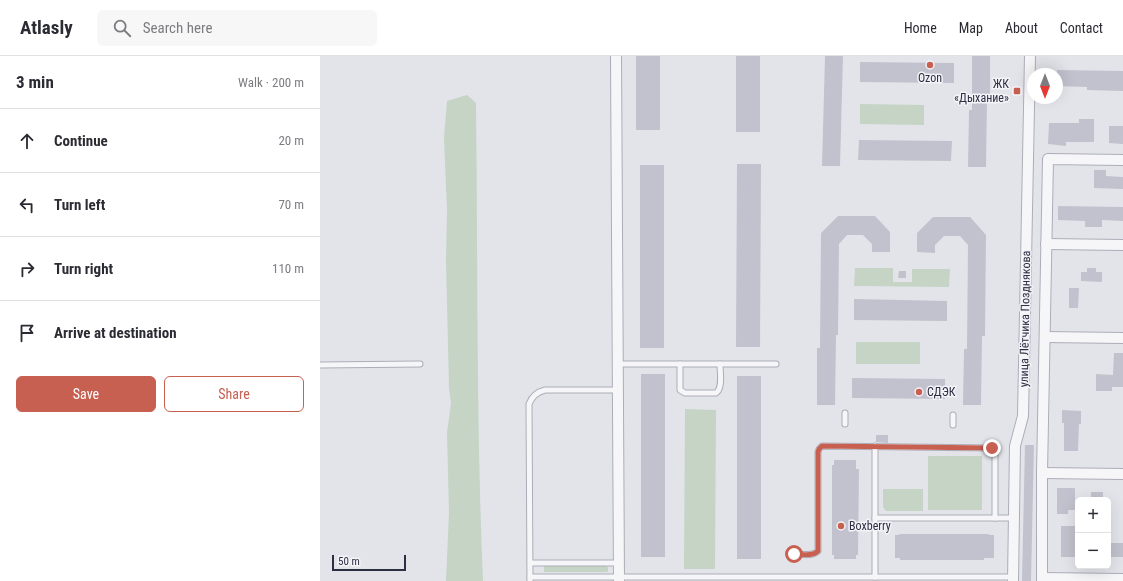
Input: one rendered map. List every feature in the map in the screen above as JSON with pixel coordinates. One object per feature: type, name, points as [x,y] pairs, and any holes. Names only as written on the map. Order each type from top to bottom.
[{"type":"street","points":[[616,56],[618,579]]},
{"type":"street","name":"улица Лётчика Позднякова","points":[[1013,579],[1015,446],[1022,416],[1030,56]]},
{"type":"street","name":"улица Лётчика Позднякова","points":[[1042,580],[1042,473],[1048,159],[1123,160]]},
{"type":"street","points":[[1046,244],[1123,245]]},
{"type":"street","points":[[1045,337],[1123,338]]},
{"type":"street","points":[[1042,473],[1123,474]]},
{"type":"street","points":[[1042,580],[1123,579]]},
{"type":"lane","points":[[320,365],[420,364]]},
{"type":"lane","points":[[617,364],[776,364]]},
{"type":"lane","points":[[680,364],[680,390],[686,393],[718,392],[720,387],[720,364]]},
{"type":"lane","points":[[618,390],[545,390],[539,392],[531,399],[529,404],[530,579],[1013,579]]},
{"type":"lane","points":[[845,413],[845,424]]},
{"type":"lane","points":[[953,415],[953,425]]},
{"type":"lane","points":[[794,554],[811,554],[818,551],[819,449],[822,446],[992,448],[994,453],[994,518]]},
{"type":"lane","points":[[874,446],[874,578]]},
{"type":"lane","points":[[874,518],[1014,518]]},
{"type":"lane","points":[[530,563],[618,563]]},
{"type":"green space","points":[[467,95],[476,103],[478,402],[483,581],[446,581],[449,512],[447,433],[451,403],[449,388],[446,261],[447,210],[444,138],[447,101]]},
{"type":"green space","points":[[860,104],[924,105],[924,125],[860,124]]},
{"type":"green space","points":[[855,268],[893,268],[893,282],[912,282],[912,269],[950,269],[949,287],[854,286]]},
{"type":"green space","points":[[856,342],[920,342],[920,364],[856,364]]},
{"type":"green space","points":[[685,409],[716,410],[715,569],[684,569]]},
{"type":"green space","points":[[928,456],[982,456],[982,510],[928,510]]},
{"type":"green space","points":[[883,489],[923,489],[923,511],[886,511],[883,507]]},
{"type":"green space","points":[[544,566],[607,566],[608,571],[544,572]]},
{"type":"building","points":[[636,56],[660,56],[660,130],[636,130]]},
{"type":"building","points":[[736,56],[760,56],[760,132],[736,132]]},
{"type":"building","points":[[825,56],[843,56],[840,166],[822,166]]},
{"type":"building","points":[[972,56],[990,56],[990,98],[987,98],[986,167],[968,167],[969,110],[972,110]]},
{"type":"building","points":[[860,62],[954,63],[954,83],[860,82]]},
{"type":"building","points":[[1063,70],[1123,71],[1123,91],[1087,90],[1087,87],[1063,86]]},
{"type":"building","points":[[1079,119],[1094,119],[1094,142],[1066,142],[1066,146],[1048,144],[1049,123],[1079,123]]},
{"type":"building","points":[[1109,126],[1123,126],[1123,144],[1109,143]]},
{"type":"building","points":[[859,140],[952,141],[951,161],[858,160]]},
{"type":"building","points":[[737,164],[761,164],[760,347],[736,347]]},
{"type":"building","points":[[640,165],[664,165],[664,348],[640,348]]},
{"type":"building","points":[[1094,170],[1106,170],[1106,176],[1123,177],[1123,189],[1094,188]]},
{"type":"building","points":[[1058,206],[1123,207],[1123,221],[1102,220],[1102,227],[1085,227],[1085,221],[1058,220]]},
{"type":"building","points":[[838,216],[875,216],[890,232],[890,252],[872,252],[872,244],[863,235],[847,235],[839,244],[838,335],[836,335],[835,405],[817,405],[817,348],[820,348],[821,233]]},
{"type":"building","points":[[933,217],[970,217],[986,235],[985,336],[982,336],[981,405],[963,405],[964,349],[967,349],[968,245],[960,236],[944,236],[935,245],[935,253],[917,252],[917,233]]},
{"type":"building","points":[[1087,268],[1096,268],[1096,272],[1102,272],[1102,282],[1081,281],[1081,272],[1087,272]]},
{"type":"building","points":[[899,271],[906,271],[906,278],[898,278]]},
{"type":"building","points":[[1069,288],[1079,288],[1078,308],[1069,308]]},
{"type":"building","points":[[854,299],[947,301],[947,321],[854,320]]},
{"type":"building","points":[[1114,353],[1123,353],[1123,387],[1112,387],[1112,391],[1096,391],[1096,374],[1113,375]]},
{"type":"building","points":[[641,374],[665,374],[665,557],[641,557]]},
{"type":"building","points":[[737,376],[761,376],[761,559],[737,559]]},
{"type":"building","points":[[852,378],[945,379],[945,399],[852,398]]},
{"type":"building","points":[[1062,410],[1081,411],[1078,451],[1064,451],[1064,423],[1062,423]]},
{"type":"building","points":[[876,435],[888,435],[888,443],[876,442]]},
{"type":"building","points":[[1025,445],[1034,445],[1031,581],[1022,581]]},
{"type":"building","points":[[834,460],[856,460],[856,469],[859,469],[858,555],[856,555],[856,559],[834,559],[834,555],[832,555],[832,465],[834,465]]},
{"type":"building","points":[[1057,488],[1075,488],[1075,510],[1068,510],[1068,514],[1057,514]]},
{"type":"building","points":[[1091,492],[1103,492],[1103,497],[1091,497]]},
{"type":"building","points":[[1061,526],[1075,526],[1075,557],[1061,557]]},
{"type":"building","points":[[895,535],[994,535],[994,558],[984,558],[984,560],[900,560],[900,558],[895,558]]},
{"type":"building","points":[[1111,543],[1123,543],[1123,557],[1111,557]]},
{"type":"place","name":"Ozon","points":[[930,65]]},
{"type":"place","name":"ЖК «Дыхание»","points":[[1017,91]]},
{"type":"place","name":"СДЭК","points":[[919,392]]},
{"type":"place","name":"Boxberry","points":[[841,526]]},
{"type":"route","points":[[794,554],[811,554],[818,551],[818,452],[822,446],[992,448]]}]
